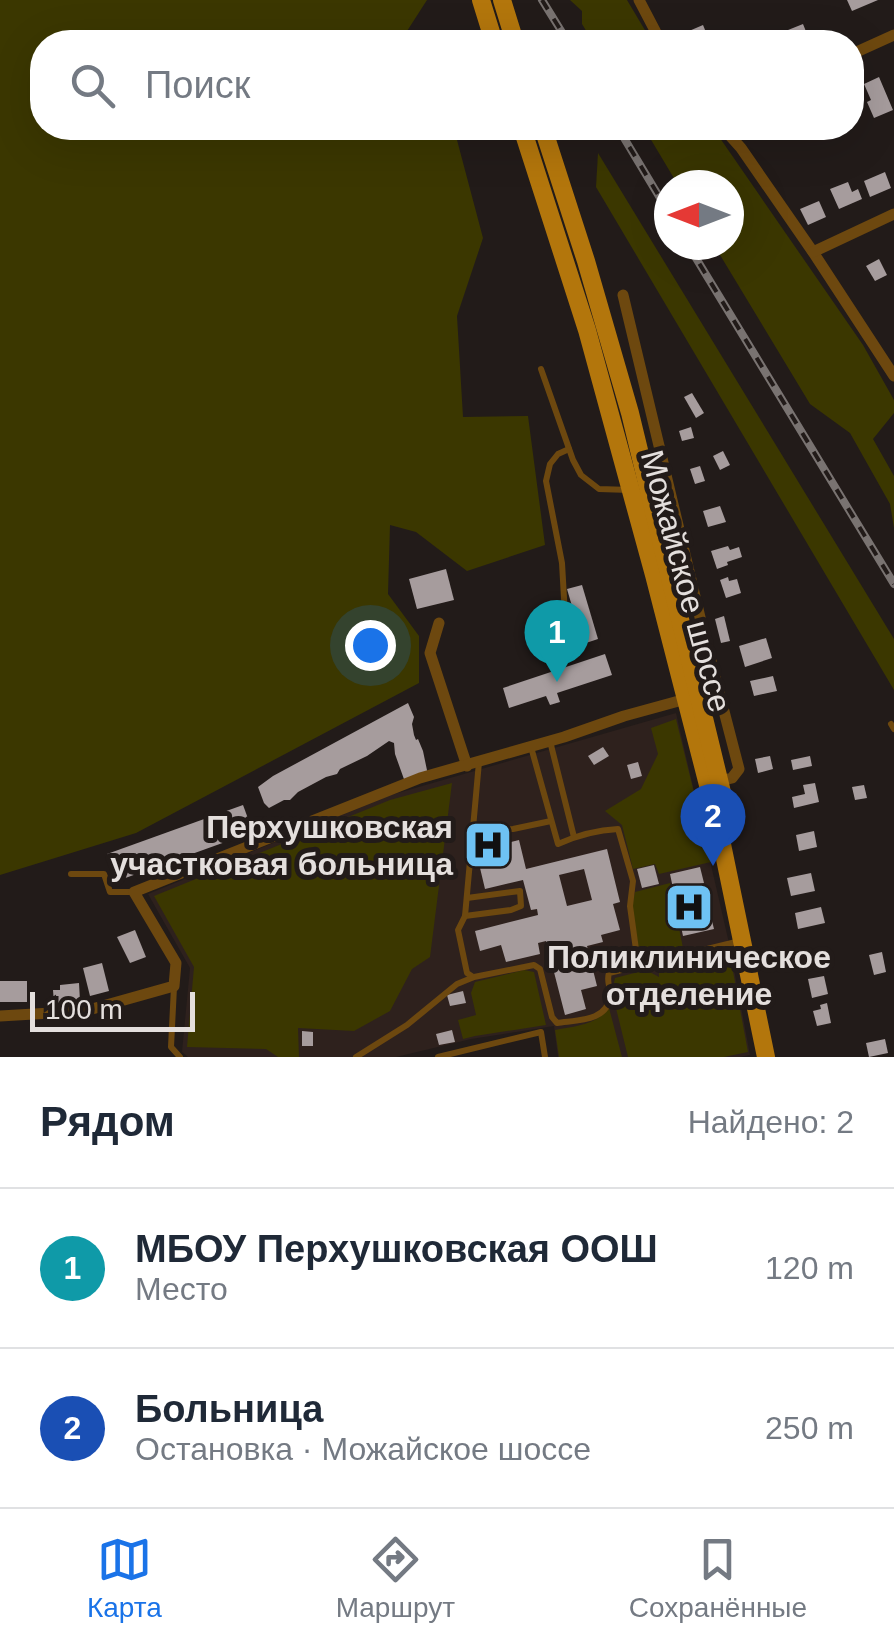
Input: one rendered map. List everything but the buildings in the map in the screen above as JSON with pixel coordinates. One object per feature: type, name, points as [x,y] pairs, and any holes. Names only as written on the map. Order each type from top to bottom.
[{"type":"main road","points":[[481,0],[490,30]]},
{"type":"main road","points":[[502,0],[511,30]]},
{"type":"main road","name":"Можайское шоссе","points":[[526,140],[631,490],[686,699],[717,820],[766,1057]]},
{"type":"main road","name":"Можайское шоссе","points":[[547,140],[630,413],[720,781],[778,1057]]},
{"type":"street","points":[[639,0],[655,30]]},
{"type":"street","points":[[864,49],[894,35]]},
{"type":"street","points":[[734,140],[894,376]]},
{"type":"street","points":[[813,252],[894,214]]},
{"type":"street","points":[[623,295],[738,768],[732,778],[720,781]]},
{"type":"street","points":[[439,623],[430,653],[473,764]]},
{"type":"street","points":[[0,1016],[85,1011],[174,986],[176,962],[134,892],[420,778],[686,699]]},
{"type":"lane","points":[[541,368],[581,475],[606,491],[631,490]]},
{"type":"lane","points":[[566,634],[562,563],[546,481],[550,464],[569,449]]},
{"type":"lane","points":[[550,742],[574,837]]},
{"type":"lane","points":[[531,747],[558,844],[602,829],[618,828],[634,881],[630,906],[638,964]]},
{"type":"lane","points":[[473,764],[474,831],[465,916],[458,930],[467,973],[474,978]]},
{"type":"lane","points":[[474,831],[551,821]]},
{"type":"lane","points":[[70,874],[104,874],[110,892],[134,892]]},
{"type":"lane","points":[[465,916],[511,910],[521,906],[522,899],[520,892],[514,890],[467,898]]},
{"type":"lane","points":[[356,1057],[408,1025],[457,984],[474,978],[534,965],[540,969],[556,1023],[594,1018],[605,1010],[610,996],[609,972],[742,940]]},
{"type":"lane","points":[[174,986],[171,1048],[180,1057]]},
{"type":"lane","points":[[438,1057],[541,1032],[544,1057]]},
{"type":"shaded area","points":[[0,0],[427,0],[408,30],[30,30],[30,140],[457,140],[483,238],[457,316],[463,417],[528,416],[545,545],[467,571],[416,532],[390,525],[388,594],[419,636],[419,683],[136,833],[0,875]]},
{"type":"shaded area","points":[[570,0],[627,0],[645,30],[586,30],[582,11]]},
{"type":"shaded area","points":[[651,140],[721,140],[742,170],[669,170]]},
{"type":"shaded area","points":[[598,153],[654,245],[654,260],[663,260],[894,639],[894,690],[596,187]]},
{"type":"shaded area","points":[[744,173],[863,345],[894,400],[894,413],[873,439],[894,476],[894,528],[890,504],[850,433],[810,404],[723,260],[744,260]]},
{"type":"shaded area","name":"Перхушковская участковая больница","points":[[676,713],[729,943],[750,1055],[558,1057],[554,1026],[471,1039],[396,1057],[188,1057],[182,1052],[190,968],[148,894],[391,795]]},
{"type":"shaded area","points":[[676,719],[711,862],[659,874],[655,864],[633,869],[622,825],[605,811],[641,789],[658,754],[651,728]]},
{"type":"shaded area","points":[[452,783],[430,957],[412,969],[390,1011],[354,1031],[298,1028],[299,1057],[278,1057],[266,1049],[187,1047],[194,967],[154,896],[390,800]]},
{"type":"shaded area","points":[[670,883],[683,948],[640,957],[632,907],[635,892]]},
{"type":"shaded area","points":[[699,960],[709,971],[732,966],[748,1052],[724,1057],[628,1057],[612,992],[615,978],[646,970],[659,977],[663,968]]},
{"type":"shaded area","points":[[524,970],[534,972],[546,1025],[463,1039],[458,1020],[476,1015],[471,993],[475,982]]},
{"type":"shaded area","points":[[609,1008],[622,1057],[559,1057],[555,1030],[592,1021]]},
{"type":"railway","points":[[542,0],[561,30]]},
{"type":"railway","points":[[625,140],[654,188]]},
{"type":"railway","points":[[697,260],[894,584]]},
{"type":"place","name":"МБОУ Перхушковская ООШ","points":[[557,682]]},
{"type":"place","name":"Перхушковская участковая больница","points":[[488,845]]},
{"type":"place","name":"Больница","points":[[713,866]]},
{"type":"place","name":"Поликлиническое отделение","points":[[689,907]]}]
